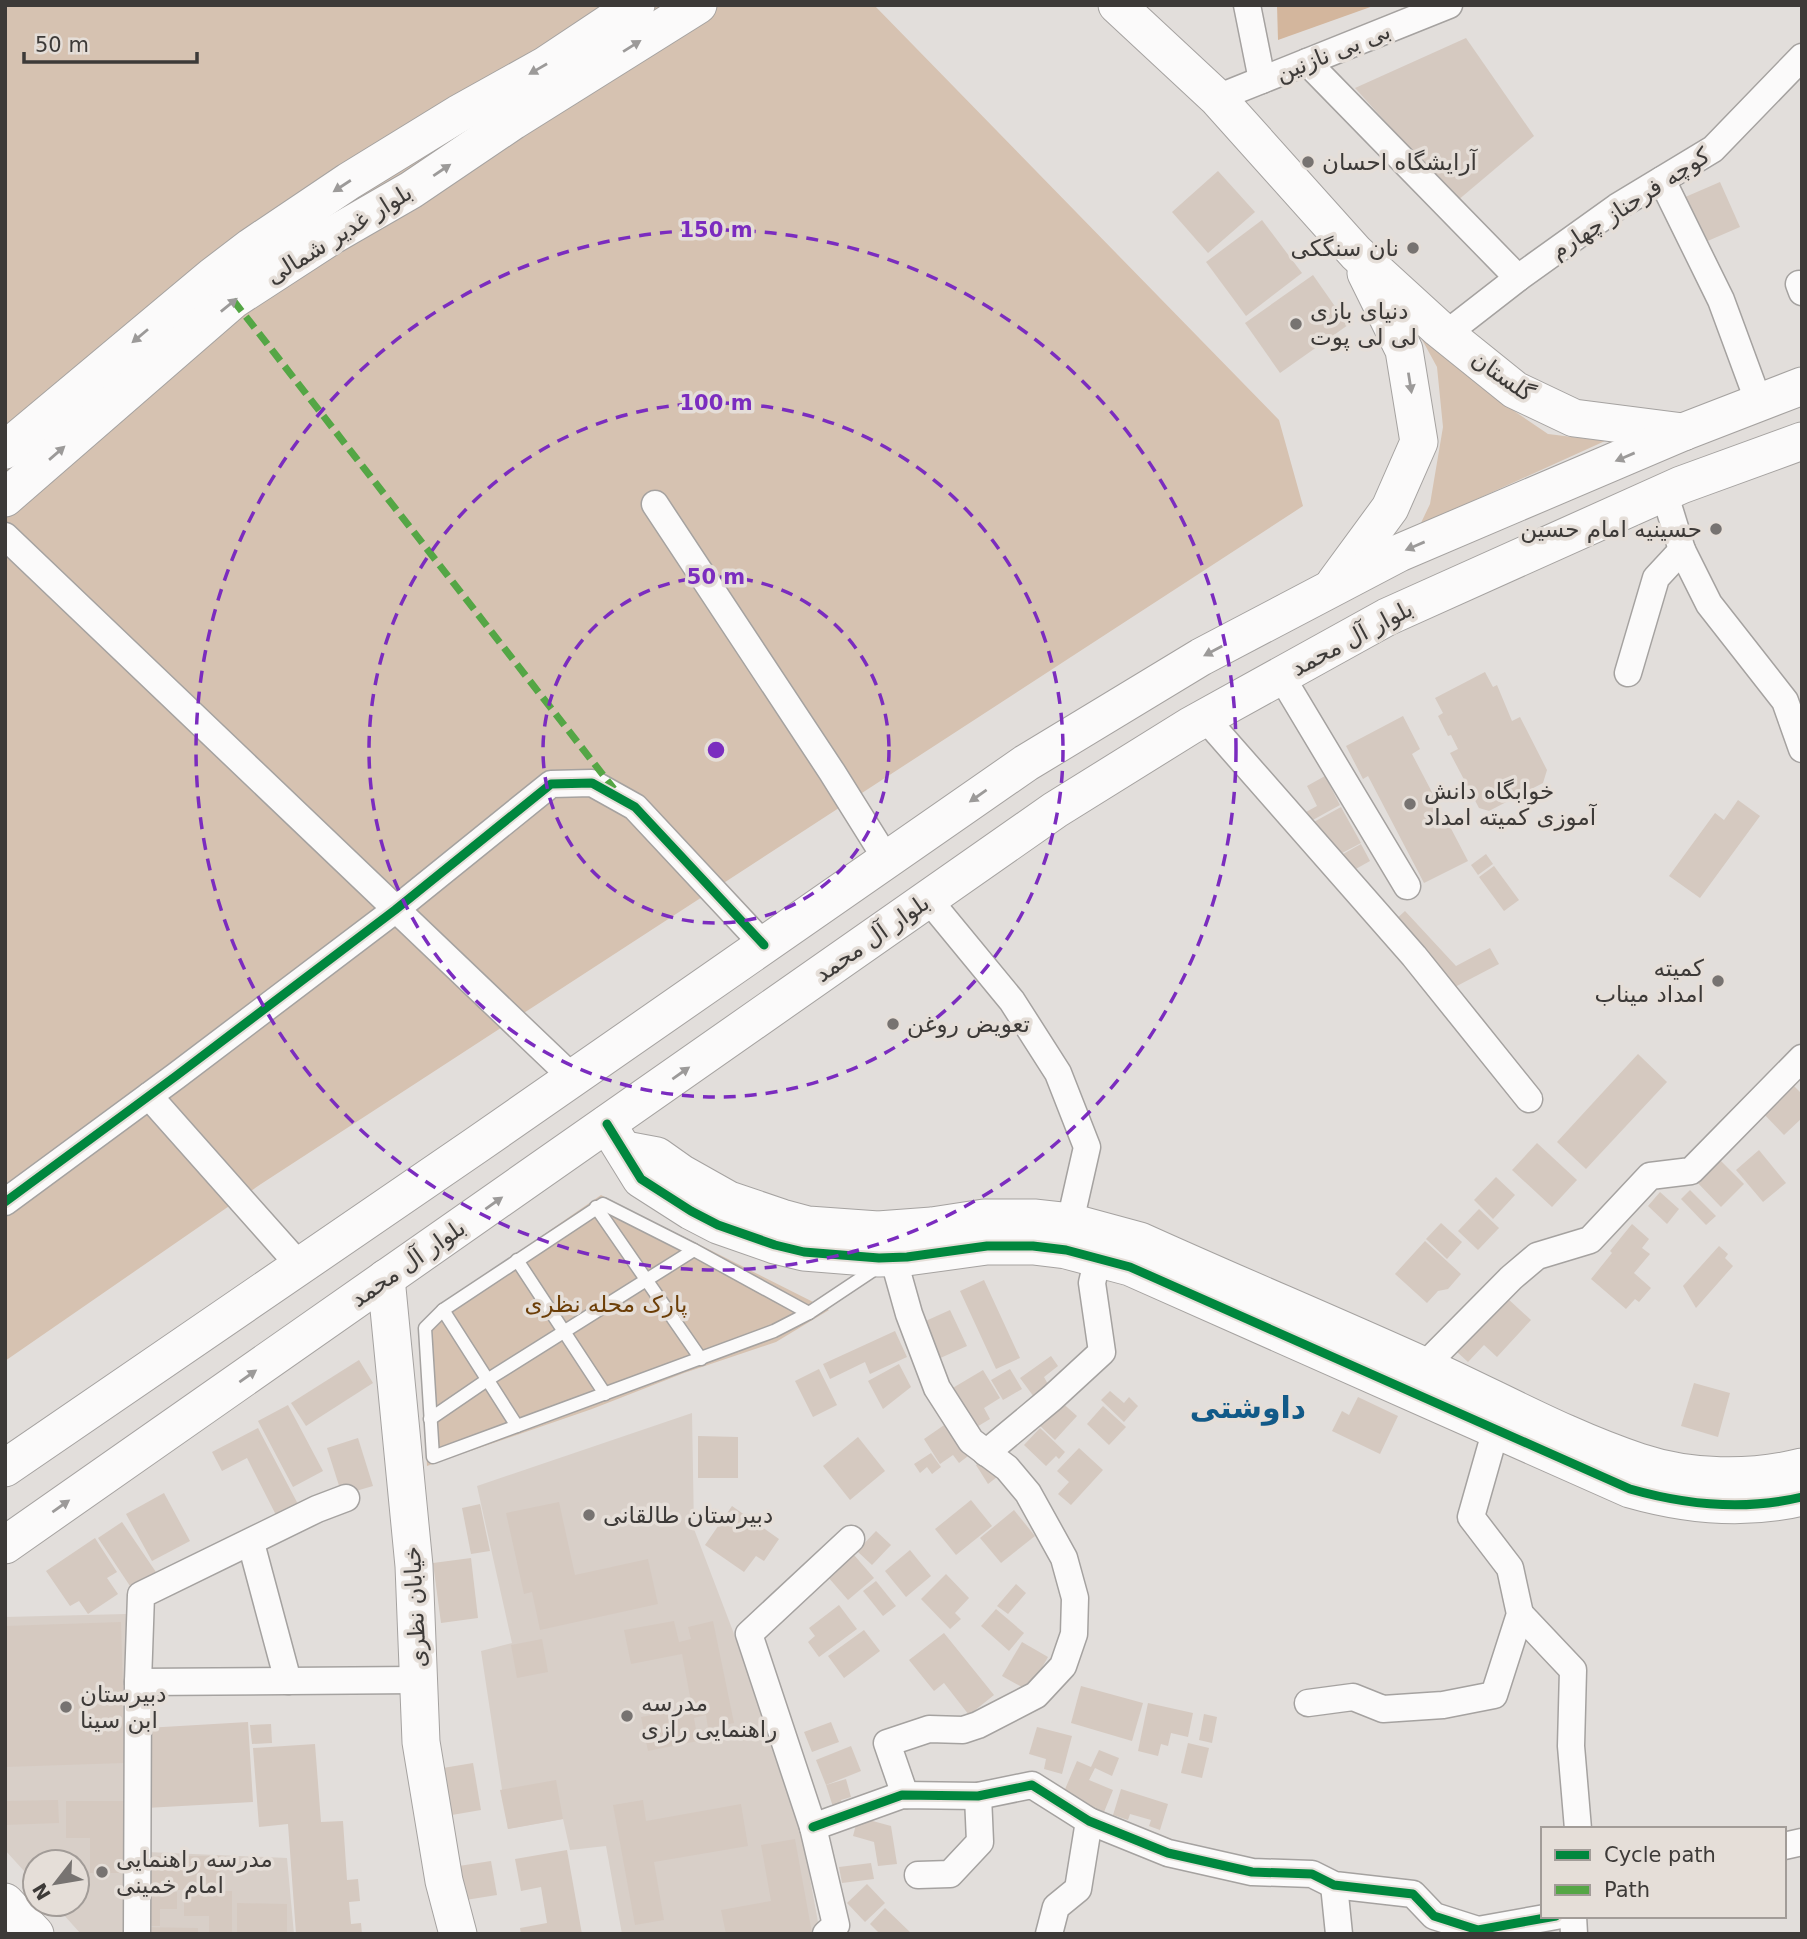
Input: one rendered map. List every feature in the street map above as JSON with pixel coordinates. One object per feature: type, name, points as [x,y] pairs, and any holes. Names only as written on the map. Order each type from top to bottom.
[{"type":"main road","name":"بلوار غدیر شمالی","points":[[5,450],[251,247],[360,175],[458,114],[546,65],[636,5]]},
{"type":"main road","name":"بلوار غدیر شمالی","points":[[5,498],[233,300],[333,235],[411,190],[513,121],[698,5]]},
{"type":"main road","name":"گلستان","points":[[1116,5],[1217,98],[1356,253],[1446,334],[1515,390],[1574,418],[1683,432]]},
{"type":"main road","name":"گلستان","points":[[1332,588],[1390,508],[1419,442],[1404,350],[1356,253]]},
{"type":"main road","points":[[5,1468],[1026,763],[1201,657],[1399,553],[1683,432],[1802,386]]},
{"type":"main road","name":"بلوار آل محمد","points":[[5,1545],[386,1278],[616,1137],[928,899],[1055,810],[1205,718],[1387,617],[1664,492],[1802,441]]},
{"type":"main road","points":[[1026,763],[1055,810]]},
{"type":"main road","points":[[616,1137],[657,1156],[729,1200],[808,1225],[878,1230],[1009,1217],[1070,1222],[1140,1241],[1641,1463],[1717,1475],[1767,1473],[1802,1467]]},
{"type":"main road","points":[[616,1137],[642,1179],[691,1212],[746,1236],[804,1252],[841,1256],[893,1257],[1010,1245],[1066,1250],[1098,1257],[1130,1267],[1630,1489],[1687,1502],[1744,1505],[1802,1497]]},
{"type":"main road","name":"خیابان نظری","points":[[386,1278],[414,1566],[421,1742],[444,1881],[458,1934]]},
{"type":"main road","points":[[5,1902],[35,1934]]},
{"type":"street","points":[[1247,5],[1262,80]]},
{"type":"street","name":"بی بی نازنین","points":[[1217,98],[1449,5]]},
{"type":"street","name":"کوچه فرحناز چهارم","points":[[1446,334],[1617,207],[1713,149],[1802,57]]},
{"type":"street","points":[[1307,62],[1518,278]]},
{"type":"street","points":[[1662,180],[1721,300],[1759,403]]},
{"type":"street","points":[[1664,492],[1682,550],[1709,604],[1793,696],[1802,749]]},
{"type":"street","points":[[656,504],[887,860]]},
{"type":"street","points":[[5,536],[573,1078]]},
{"type":"street","points":[[1628,673],[1656,578],[1682,550]]},
{"type":"street","points":[[1281,676],[1407,886]]},
{"type":"street","points":[[1205,718],[1414,956],[1529,1099]]},
{"type":"street","points":[[5,1202],[396,910],[551,784],[592,783],[635,807],[764,945]]},
{"type":"street","points":[[928,899],[1012,1001],[1058,1073],[1087,1147],[1070,1222]]},
{"type":"street","points":[[1424,1366],[1511,1278],[1537,1256],[1590,1240],[1650,1176],[1691,1171],[1802,1058]]},
{"type":"street","points":[[149,1096],[300,1266]]},
{"type":"street","points":[[893,1257],[909,1314],[937,1388],[971,1441],[1007,1468],[1028,1493],[1065,1558],[1076,1598],[1074,1634],[1063,1666],[1036,1695],[978,1725],[962,1730],[929,1729],[887,1743],[905,1795]]},
{"type":"street","points":[[986,1453],[1102,1352],[1092,1283],[1098,1257]]},
{"type":"street","points":[[1308,1703],[1353,1697],[1383,1709],[1444,1705],[1494,1695],[1520,1614],[1510,1568],[1471,1517],[1496,1429]]},
{"type":"street","points":[[137,1934],[141,1595],[346,1497]]},
{"type":"street","points":[[839,1931],[813,1827],[749,1634],[851,1539]]},
{"type":"street","points":[[251,1543],[288,1681]]},
{"type":"street","points":[[1520,1614],[1573,1671],[1571,1746],[1578,1827]]},
{"type":"street","points":[[138,1682],[419,1680]]},
{"type":"street","points":[[813,1827],[905,1795],[978,1796],[1032,1785],[1089,1821],[1168,1853],[1252,1872],[1312,1874],[1334,1885],[1413,1894],[1434,1916],[1477,1932],[1546,1918]]},
{"type":"street","points":[[918,1875],[950,1874],[980,1842],[978,1796]]},
{"type":"street","points":[[1049,1934],[1056,1907],[1078,1889],[1089,1821]]},
{"type":"street","points":[[1334,1885],[1339,1934]]},
{"type":"lane","points":[[809,1313],[603,1204],[443,1310],[425,1328],[433,1457],[774,1331],[809,1313],[893,1257]]},
{"type":"lane","points":[[596,1208],[701,1359]]},
{"type":"lane","points":[[430,1419],[487,1380],[694,1250]]},
{"type":"lane","points":[[517,1260],[605,1394]]},
{"type":"lane","points":[[443,1310],[517,1426]]},
{"type":"shaded area","points":[[1277,5],[1376,5],[1278,40]]},
{"type":"shaded area","points":[[692,1413],[694,1529],[794,1791],[820,1933],[622,1934],[606,1846],[570,1850],[563,1819],[508,1829],[481,1651],[512,1643],[477,1486]]},
{"type":"shaded area","name":"دبیرستان ابن سینا","points":[[126,1614],[128,1797],[125,1934],[81,1934],[67,1918],[91,1918],[91,1848],[21,1848],[21,1868],[5,1850],[5,1617]]},
{"type":"shaded area","points":[[147,1852],[287,1858],[294,1934],[147,1934]]},
{"type":"green space","points":[[5,5],[874,5],[1279,420],[1303,506],[261,1184],[5,1361]]},
{"type":"green space","points":[[1413,323],[1492,396],[1548,434],[1605,441],[1420,525],[1430,504],[1443,427],[1437,367]]},
{"type":"green space","name":"پارک محله نظری","points":[[601,1195],[829,1310],[776,1342],[427,1466],[420,1328],[433,1311]]},
{"type":"building","points":[[1466,38],[1534,136],[1457,201],[1355,88]]},
{"type":"building","points":[[1218,171],[1255,212],[1208,253],[1172,212]]},
{"type":"building","points":[[1720,182],[1740,227],[1703,243],[1683,198]]},
{"type":"building","points":[[1262,220],[1302,273],[1246,316],[1206,262]]},
{"type":"building","name":"دنیای بازی لی لی پوت","points":[[1313,275],[1348,325],[1280,373],[1245,323]]},
{"type":"building","points":[[1485,672],[1493,687],[1497,685],[1512,721],[1520,717],[1547,770],[1543,783],[1489,811],[1479,808],[1450,753],[1458,749],[1438,716],[1443,713],[1435,698]]},
{"type":"building","name":"خوابگاه دانش آموزی کمیته امداد","points":[[1403,716],[1420,749],[1412,754],[1468,861],[1424,883],[1368,776],[1363,779],[1346,746]]},
{"type":"building","points":[[1325,776],[1340,805],[1311,821],[1306,812],[1317,806],[1307,786]]},
{"type":"building","points":[[1738,800],[1760,816],[1700,898],[1669,876],[1715,813],[1724,820]]},
{"type":"building","points":[[1341,807],[1361,843],[1331,859],[1312,823]]},
{"type":"building","points":[[1361,844],[1370,861],[1345,875],[1336,858]]},
{"type":"building","points":[[1486,854],[1493,864],[1478,875],[1471,865]]},
{"type":"building","points":[[1494,866],[1519,900],[1504,911],[1479,877]]},
{"type":"building","points":[[1405,911],[1456,966],[1490,948],[1499,964],[1453,988],[1393,922]]},
{"type":"building","points":[[1638,1054],[1667,1082],[1586,1169],[1557,1142]]},
{"type":"building","points":[[1790,1082],[1802,1094],[1802,1118],[1784,1135],[1761,1111]]},
{"type":"building","points":[[1537,1143],[1577,1180],[1552,1207],[1512,1170]]},
{"type":"building","points":[[1759,1150],[1786,1183],[1763,1202],[1736,1170]]},
{"type":"building","points":[[1716,1156],[1744,1184],[1721,1207],[1693,1178]]},
{"type":"building","points":[[1496,1177],[1515,1195],[1493,1219],[1474,1200]]},
{"type":"building","points":[[1690,1190],[1716,1216],[1706,1225],[1681,1199]]},
{"type":"building","points":[[1660,1192],[1679,1209],[1667,1224],[1648,1206]]},
{"type":"building","points":[[1479,1209],[1499,1228],[1478,1250],[1458,1231]]},
{"type":"building","points":[[1441,1223],[1462,1242],[1447,1259],[1426,1239]]},
{"type":"building","points":[[1632,1224],[1649,1239],[1642,1248],[1650,1254],[1634,1273],[1651,1288],[1639,1302],[1635,1299],[1626,1309],[1591,1279]]},
{"type":"building","points":[[1425,1241],[1461,1274],[1448,1289],[1438,1291],[1427,1303],[1395,1274]]},
{"type":"building","points":[[1719,1246],[1728,1254],[1725,1258],[1733,1266],[1696,1308],[1683,1286]]},
{"type":"building","points":[[984,1280],[1020,1358],[996,1369],[960,1291]]},
{"type":"building","points":[[1506,1297],[1531,1320],[1497,1357],[1484,1345],[1468,1362],[1456,1351]]},
{"type":"building","points":[[950,1310],[967,1346],[936,1360],[919,1324]]},
{"type":"building","points":[[895,1331],[907,1357],[870,1374],[865,1362],[830,1379],[823,1364]]},
{"type":"building","points":[[1051,1356],[1058,1366],[1044,1377],[1049,1386],[1034,1397],[1020,1378]]},
{"type":"building","points":[[359,1360],[373,1383],[306,1426],[291,1403]]},
{"type":"building","points":[[899,1364],[911,1387],[883,1409],[868,1381]]},
{"type":"building","points":[[819,1369],[837,1405],[813,1417],[795,1381]]},
{"type":"building","points":[[1010,1369],[1022,1389],[1003,1400],[991,1380]]},
{"type":"building","points":[[983,1370],[1000,1398],[984,1408],[990,1419],[970,1431],[946,1392]]},
{"type":"building","points":[[1694,1383],[1730,1393],[1718,1437],[1681,1426]]},
{"type":"building","points":[[1110,1391],[1124,1403],[1129,1397],[1138,1406],[1124,1422],[1101,1400]]},
{"type":"building","points":[[1358,1397],[1398,1416],[1380,1454],[1332,1431],[1342,1411],[1349,1415]]},
{"type":"building","points":[[1059,1400],[1077,1416],[1055,1440],[1037,1423]]},
{"type":"building","points":[[288,1405],[323,1471],[293,1487],[258,1421]]},
{"type":"building","points":[[1103,1406],[1126,1427],[1109,1445],[1087,1424]]},
{"type":"building","points":[[950,1421],[972,1453],[959,1463],[953,1455],[940,1464],[924,1439]]},
{"type":"building","points":[[258,1428],[299,1506],[277,1517],[247,1458],[222,1471],[212,1452]]},
{"type":"building","points":[[1040,1428],[1065,1452],[1059,1459],[1056,1456],[1046,1466],[1024,1445]]},
{"type":"building","points":[[698,1436],[738,1437],[738,1478],[698,1478]]},
{"type":"building","points":[[858,1437],[885,1471],[850,1500],[823,1466]]},
{"type":"building","points":[[358,1438],[373,1486],[342,1495],[327,1448]]},
{"type":"building","points":[[1079,1448],[1103,1470],[1071,1505],[1058,1494],[1069,1482],[1057,1471]]},
{"type":"building","points":[[931,1453],[941,1467],[932,1474],[927,1467],[920,1473],[914,1464]]},
{"type":"building","points":[[985,1460],[997,1477],[988,1484],[976,1465]]},
{"type":"building","points":[[164,1493],[190,1541],[152,1561],[126,1514]]},
{"type":"building","points":[[971,1500],[992,1526],[956,1555],[935,1529]]},
{"type":"building","points":[[559,1502],[575,1575],[648,1559],[658,1604],[540,1630],[532,1592],[524,1594],[506,1513]]},
{"type":"building","points":[[480,1504],[490,1551],[471,1554],[462,1508]]},
{"type":"building","points":[[732,1506],[779,1539],[764,1561],[756,1556],[744,1572],[705,1545]]},
{"type":"building","points":[[1014,1510],[1035,1536],[1001,1563],[980,1538]]},
{"type":"building","points":[[122,1522],[158,1575],[134,1592],[98,1538]]},
{"type":"building","points":[[876,1531],[891,1545],[872,1565],[857,1551]]},
{"type":"building","points":[[95,1538],[117,1572],[107,1578],[118,1594],[88,1614],[79,1601],[70,1606],[46,1571]]},
{"type":"building","points":[[910,1550],[931,1576],[906,1597],[885,1571]]},
{"type":"building","points":[[854,1555],[874,1578],[848,1600],[828,1577]]},
{"type":"building","points":[[471,1558],[478,1618],[441,1623],[433,1563]]},
{"type":"building","points":[[946,1574],[969,1598],[955,1613],[961,1619],[950,1629],[921,1599]]},
{"type":"building","points":[[876,1581],[896,1606],[883,1616],[863,1591]]},
{"type":"building","points":[[1016,1584],[1026,1593],[1008,1614],[997,1606]]},
{"type":"building","points":[[839,1605],[857,1629],[819,1657],[808,1642],[815,1636],[809,1628]]},
{"type":"building","points":[[996,1609],[1024,1633],[1009,1651],[981,1626]]},
{"type":"building","points":[[674,1621],[679,1642],[691,1639],[688,1627],[713,1621],[734,1723],[708,1728],[706,1715],[694,1718],[698,1741],[648,1751],[641,1717],[692,1707],[682,1654],[631,1664],[624,1630]]},
{"type":"building","name":"دبیرستان ابن سینا","points":[[121,1622],[125,1763],[5,1767],[5,1626]]},
{"type":"building","points":[[864,1630],[880,1651],[844,1678],[828,1656]]},
{"type":"building","points":[[944,1633],[994,1695],[969,1715],[944,1683],[934,1691],[909,1660]]},
{"type":"building","points":[[542,1639],[548,1672],[517,1678],[511,1645]]},
{"type":"building","points":[[1022,1642],[1048,1657],[1029,1691],[1002,1676]]},
{"type":"building","points":[[1081,1686],[1143,1703],[1132,1741],[1071,1723]]},
{"type":"building","points":[[1148,1703],[1193,1713],[1188,1737],[1171,1733],[1168,1746],[1161,1744],[1158,1756],[1138,1751]]},
{"type":"building","points":[[1204,1714],[1217,1717],[1212,1743],[1199,1740]]},
{"type":"building","points":[[248,1722],[253,1802],[146,1808],[146,1728]]},
{"type":"building","points":[[831,1722],[839,1742],[812,1752],[804,1732]]},
{"type":"building","points":[[271,1724],[272,1743],[252,1744],[250,1725]]},
{"type":"building","points":[[1037,1727],[1072,1736],[1062,1774],[1044,1769],[1046,1759],[1029,1754]]},
{"type":"building","points":[[1188,1743],[1209,1748],[1202,1778],[1181,1773]]},
{"type":"building","points":[[315,1744],[321,1822],[343,1821],[347,1880],[358,1879],[360,1901],[349,1902],[351,1924],[361,1923],[362,1934],[296,1934],[288,1824],[259,1827],[253,1748]]},
{"type":"building","points":[[851,1746],[861,1771],[826,1785],[816,1760]]},
{"type":"building","points":[[1099,1750],[1119,1758],[1112,1776],[1095,1768],[1089,1780],[1113,1790],[1104,1812],[1063,1794],[1077,1761],[1091,1767]]},
{"type":"building","points":[[473,1763],[481,1810],[446,1816],[437,1769]]},
{"type":"building","points":[[846,1779],[851,1797],[841,1800],[843,1807],[834,1810],[826,1785]]},
{"type":"building","points":[[556,1780],[563,1819],[508,1829],[500,1790]]},
{"type":"building","points":[[1121,1789],[1168,1804],[1160,1830],[1149,1826],[1151,1820],[1130,1814],[1128,1820],[1113,1815]]},
{"type":"building","points":[[58,1800],[59,1823],[5,1825],[5,1801]]},
{"type":"building","points":[[643,1800],[646,1821],[741,1804],[748,1846],[654,1862],[664,1920],[635,1925],[613,1805]]},
{"type":"building","points":[[66,1801],[124,1801],[124,1873],[91,1873],[90,1838],[66,1838]]},
{"type":"building","points":[[858,1817],[891,1826],[897,1864],[878,1866],[874,1842],[853,1836]]},
{"type":"building","points":[[795,1839],[812,1933],[726,1934],[721,1910],[771,1901],[761,1845]]},
{"type":"building","points":[[567,1850],[582,1934],[521,1934],[520,1928],[547,1923],[541,1887],[521,1891],[515,1859]]},
{"type":"building","points":[[150,1856],[221,1856],[220,1891],[232,1891],[232,1934],[209,1934],[209,1916],[184,1916],[184,1890],[150,1890]]},
{"type":"building","points":[[491,1861],[497,1895],[453,1902],[446,1868]]},
{"type":"building","points":[[871,1863],[874,1879],[842,1883],[839,1867]]},
{"type":"building","points":[[867,1884],[885,1903],[865,1922],[847,1903]]},
{"type":"building","points":[[145,1892],[177,1892],[177,1909],[160,1909],[160,1926],[145,1926]]},
{"type":"building","points":[[237,1903],[287,1904],[287,1934],[237,1934]]},
{"type":"building","points":[[885,1908],[912,1934],[880,1934],[870,1924]]},
{"type":"building","points":[[140,1927],[198,1928],[198,1934],[140,1934]]},
{"type":"marked path","points":[[233,300],[614,789]]},
{"type":"cycle path","points":[[5,1202],[395,910],[551,784],[592,783],[635,807],[764,945]]},
{"type":"cycle path","points":[[607,1124],[641,1179],[718,1225],[775,1245],[804,1252],[879,1258],[987,1246],[1033,1246],[1066,1250],[1130,1267],[1630,1489],[1672,1499],[1715,1504],[1759,1504],[1802,1497]]},
{"type":"cycle path","points":[[813,1827],[902,1795],[978,1796],[1032,1785],[1089,1821],[1168,1853],[1252,1872],[1312,1874],[1334,1885],[1413,1894],[1434,1916],[1478,1930],[1545,1918]]},
{"type":"place","name":"آرایشگاه احسان","points":[[1308,162]]},
{"type":"place","name":"نان سنگکی","points":[[1413,248]]},
{"type":"place","name":"دنیای بازی لی لی پوت","points":[[1296,324]]},
{"type":"place","name":"حسینیه امام حسین","points":[[1716,529]]},
{"type":"place","name":"خوابگاه دانش آموزی کمیته امداد","points":[[1410,804]]},
{"type":"place","name":"کمیته امداد میناب","points":[[1718,981]]},
{"type":"place","name":"تعویض روغن","points":[[893,1024]]},
{"type":"place","name":"دبیرستان طالقانی","points":[[589,1515]]},
{"type":"place","name":"دبیرستان ابن سینا","points":[[66,1707]]},
{"type":"place","name":"مدرسه راهنمایی رازی","points":[[627,1716]]},
{"type":"place","name":"مدرسه راهنمایی امام خمینی","points":[[102,1872]]},
{"type":"district","name":"داوشتی","points":[[1248,1408]]}]
